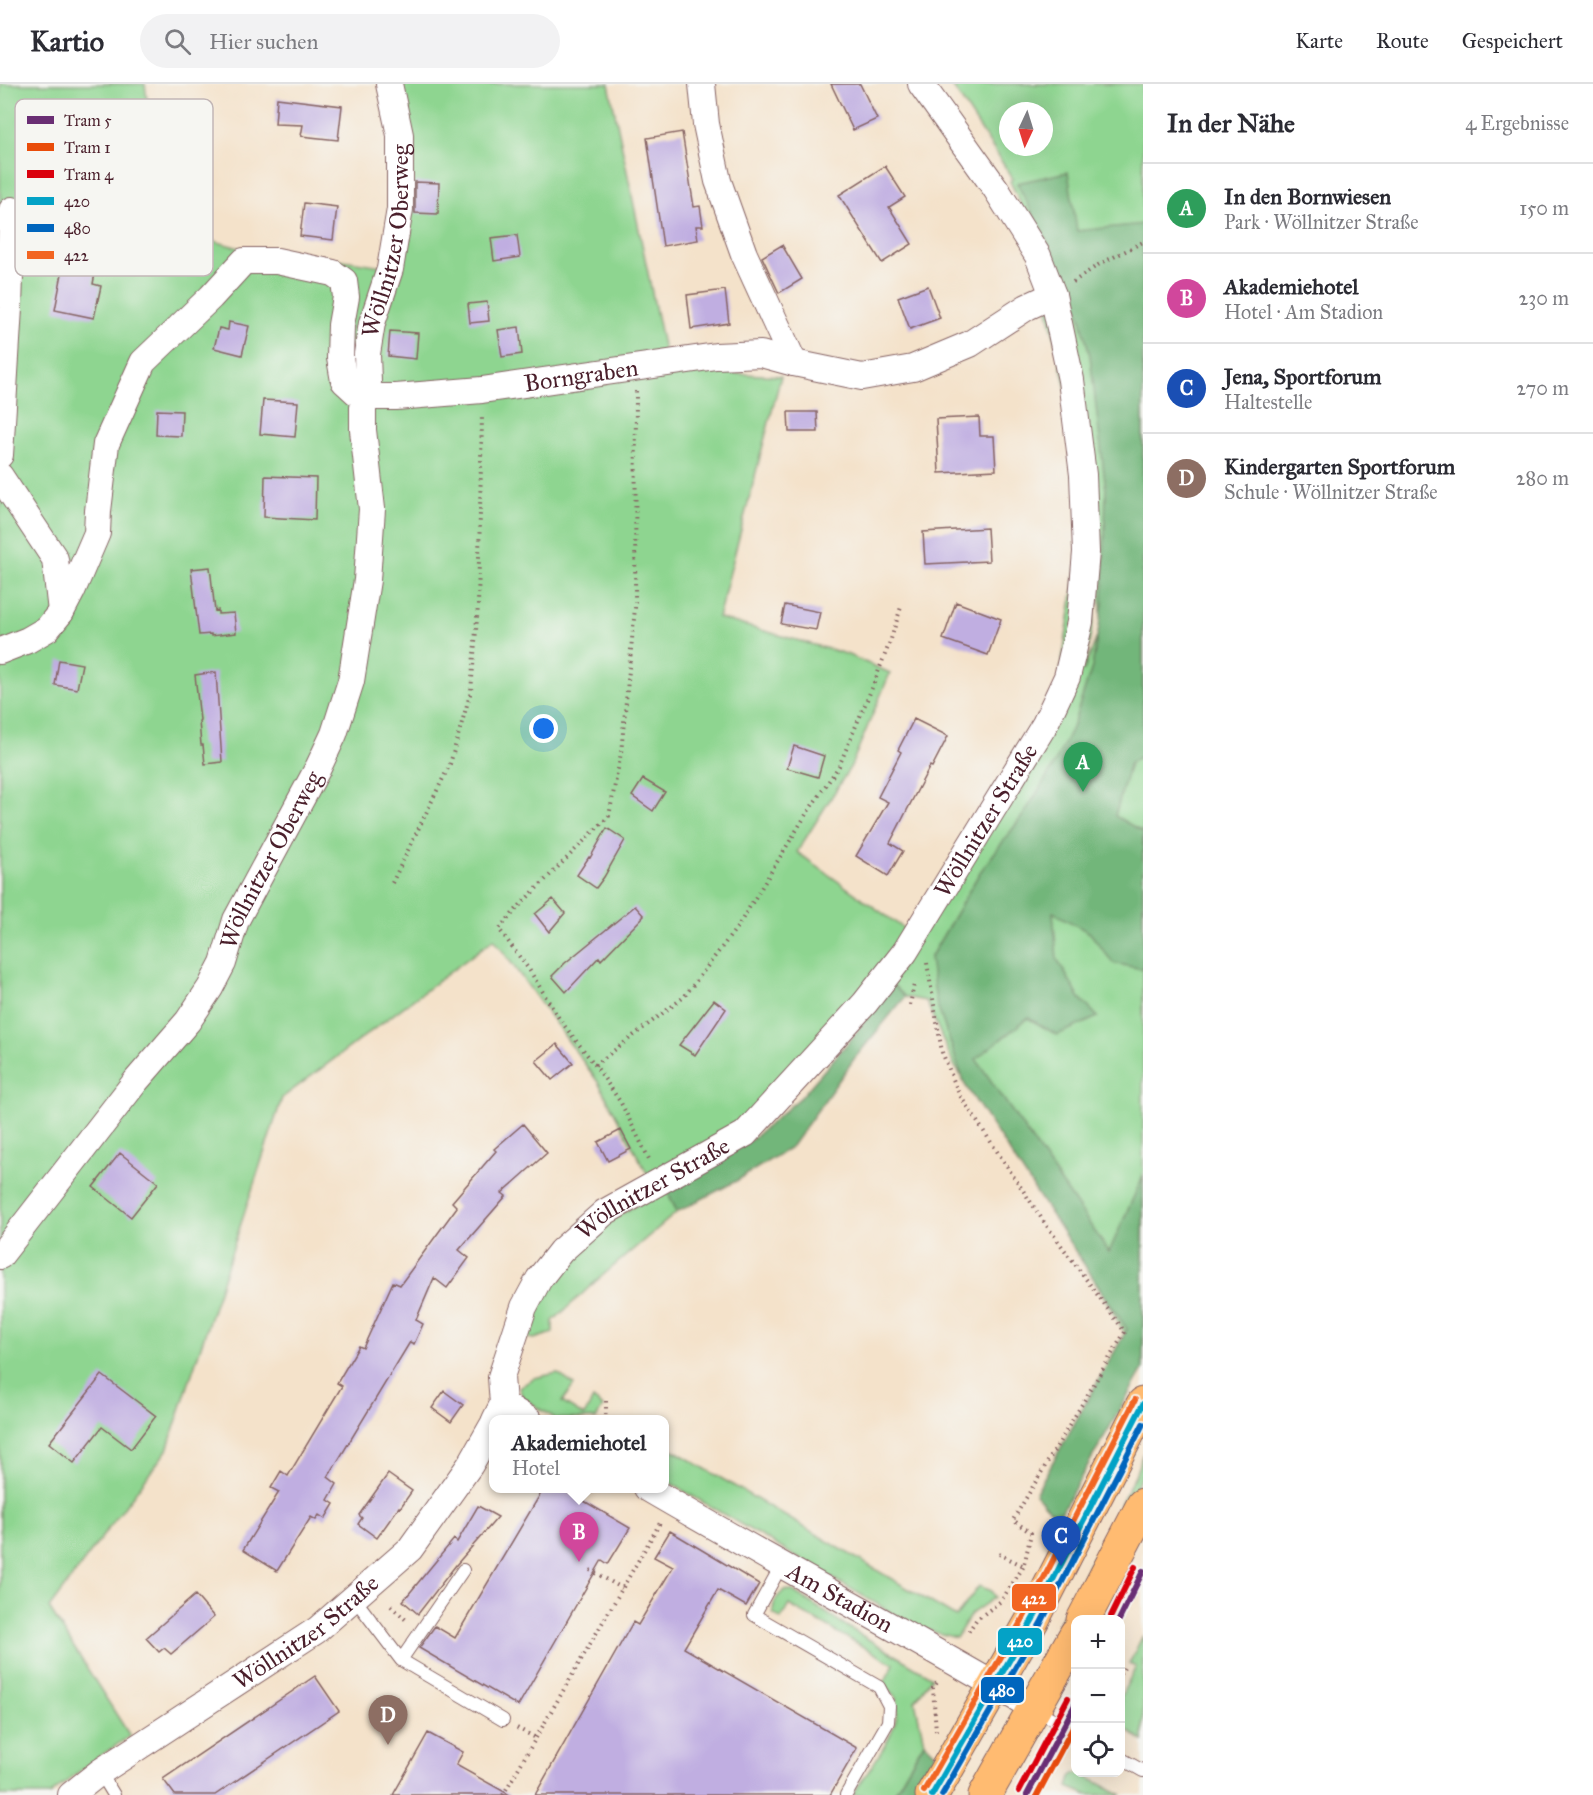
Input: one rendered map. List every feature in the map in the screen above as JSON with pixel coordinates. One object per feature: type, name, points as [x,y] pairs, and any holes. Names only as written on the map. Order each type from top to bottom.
[{"type":"main road","points":[[932,1795],[996,1686],[1143,1404]]},
{"type":"main road","points":[[1086,1615],[1143,1505]]},
{"type":"main road","points":[[985,1795],[1071,1643]]},
{"type":"street","name":"Wöllnitzer Oberweg","points":[[0,1256],[136,1081],[188,1020],[210,988],[223,963],[236,920],[334,734],[351,681],[367,580],[372,509],[363,430],[363,408],[368,381],[367,354],[372,323],[390,268],[400,209],[400,135],[389,84]]},
{"type":"street","points":[[702,84],[706,124],[718,181],[744,254],[794,363]]},
{"type":"street","name":"Wöllnitzer Straße","points":[[497,1415],[501,1377],[524,1307],[539,1279],[561,1251],[605,1212],[745,1134],[865,1004],[905,952],[1045,724],[1067,677],[1080,622],[1086,552],[1083,475],[1072,392],[1053,295],[1038,256],[996,189],[921,84]]},
{"type":"street","points":[[0,455],[12,210]]},
{"type":"street","name":"Wöllnitzer Oberweg","points":[[0,651],[28,640],[47,629],[61,612],[97,533],[106,444],[143,362],[211,297],[244,261],[276,261],[333,273],[344,280],[346,297],[341,325],[340,358],[344,381],[365,397]]},
{"type":"street","name":"Borngraben","points":[[365,397],[396,397],[482,390],[716,356],[761,354],[862,377],[913,368],[970,344],[1027,307],[1053,295]]},
{"type":"street","points":[[0,476],[55,559],[61,612]]},
{"type":"street","name":"Wöllnitzer Straße","points":[[71,1795],[99,1772],[317,1630],[354,1598],[410,1549],[470,1465],[489,1430]]},
{"type":"street","name":"Am Stadion","points":[[655,1493],[781,1566],[946,1656],[1034,1708]]},
{"type":"lane","points":[[781,1566],[754,1615],[879,1687],[889,1706],[888,1722],[846,1795]]},
{"type":"lane","points":[[401,1660],[463,1570]]},
{"type":"lane","points":[[354,1598],[401,1660],[503,1720]]},
{"type":"lane","points":[[1034,1708],[1071,1729]]},
{"type":"lane","points":[[1125,1761],[1143,1771]]},
{"type":"lane","points":[[99,1772],[114,1795]]},
{"type":"path","points":[[1053,295],[1098,265],[1143,242]]},
{"type":"path","points":[[633,367],[637,437],[634,495],[635,608],[621,753],[609,816],[499,929],[530,971],[560,1020],[621,1103],[647,1156],[662,1180]]},
{"type":"path","points":[[392,883],[450,764],[471,691],[478,606],[482,390]]},
{"type":"path","points":[[595,1065],[684,997],[738,926],[807,813],[839,766],[872,688],[901,607]]},
{"type":"path","points":[[934,1010],[942,1052],[959,1094],[1044,1222],[1125,1332],[1013,1520],[1031,1533],[1024,1566],[1001,1601],[976,1620],[967,1634]]},
{"type":"path","points":[[606,1398],[606,1415]]},
{"type":"path","points":[[503,1795],[671,1503]]},
{"type":"path","points":[[999,1554],[1024,1566]]},
{"type":"path","points":[[590,1570],[622,1588]]},
{"type":"path","points":[[936,1738],[933,1688],[941,1677]]},
{"type":"green space","points":[[0,84],[145,84],[147,99],[15,99],[15,276],[213,276],[213,241],[250,251],[277,250],[395,268],[395,84],[609,84],[668,370],[781,376],[718,618],[846,654],[890,673],[851,766],[797,852],[906,930],[810,1061],[723,1138],[649,1177],[598,1082],[494,939],[282,1098],[167,1450],[49,1608],[130,1736],[91,1762],[50,1795],[0,1795]]},
{"type":"green space","points":[[951,84],[1143,84],[1143,1343],[1127,1337],[1089,1270],[954,1065],[926,1001],[905,997],[891,983],[1052,725],[1089,491],[1027,217],[1010,181],[1013,179]],"holes":[[[1098,570],[1102,623],[1084,671],[1097,602]]]},
{"type":"green space","points":[[1068,172],[1077,231],[1143,224],[1143,755],[1130,763],[1115,816],[1143,832],[1143,969],[1113,963],[1090,933],[1053,912],[1057,959],[1079,997],[1098,1017],[1057,1035],[1028,1018],[976,1059],[1109,1252],[1143,1176],[1143,1369],[1061,1512],[1052,1512],[1035,1494],[1127,1329],[965,1085],[936,1002],[930,958],[980,872],[1024,814],[1051,770],[1072,728],[1092,667],[1103,603],[1106,490],[1090,356],[1080,315],[1064,275],[1017,183]]},
{"type":"green space","points":[[891,983],[905,997],[854,1059],[792,1146],[738,1180],[677,1212],[666,1188],[751,1140],[801,1097],[852,1038]]},
{"type":"green space","points":[[666,1188],[677,1212],[553,1321],[553,1333],[534,1339],[524,1337],[550,1280],[602,1225]]},
{"type":"green space","points":[[557,1373],[574,1385],[562,1402],[582,1415],[550,1415],[523,1398],[519,1388],[534,1378]]},
{"type":"green space","points":[[593,1399],[603,1407],[598,1415],[585,1415]]},
{"type":"green space","points":[[669,1447],[956,1617],[979,1586],[991,1591],[995,1597],[971,1614],[956,1638],[916,1627],[669,1482]]},
{"type":"green space","points":[[1143,1453],[1143,1472],[1125,1509],[1062,1626],[1058,1625],[1136,1473]]},
{"type":"green space","points":[[785,1590],[793,1591],[932,1677],[915,1701],[924,1742],[893,1795],[852,1795],[884,1746],[896,1718],[897,1705],[894,1694],[883,1684],[894,1664],[789,1605],[781,1619],[773,1613],[774,1603]]},
{"type":"green space","points":[[1143,1635],[1143,1741],[1125,1730],[1125,1688],[1136,1667],[1129,1664]]},
{"type":"green space","points":[[924,1742],[936,1754],[915,1795],[893,1795]]},
{"type":"green space","points":[[1071,1777],[1087,1777],[1122,1795],[1088,1795],[1068,1787]]},
{"type":"building","points":[[831,84],[860,84],[877,119],[853,130]]},
{"type":"building","points":[[277,98],[342,106],[338,140],[301,136],[303,125],[275,124]]},
{"type":"building","points":[[682,132],[694,207],[700,206],[703,226],[696,226],[698,240],[663,246],[647,138]]},
{"type":"building","points":[[885,166],[905,197],[889,207],[912,244],[882,263],[839,195]]},
{"type":"building","points":[[415,182],[439,183],[438,214],[415,213]]},
{"type":"building","points":[[304,203],[337,207],[333,240],[300,236]]},
{"type":"building","points":[[517,235],[520,257],[494,261],[491,238]]},
{"type":"building","points":[[782,245],[802,279],[779,293],[762,257]]},
{"type":"building","points":[[62,276],[95,276],[93,284],[101,286],[94,318],[55,310]]},
{"type":"building","points":[[928,286],[940,318],[910,329],[898,297]]},
{"type":"building","points":[[725,290],[729,323],[691,329],[687,295]]},
{"type":"building","points":[[487,302],[489,321],[470,323],[468,304]]},
{"type":"building","points":[[229,322],[249,326],[242,355],[214,348],[219,328],[228,330]]},
{"type":"building","points":[[519,327],[522,354],[502,357],[498,330]]},
{"type":"building","points":[[390,331],[418,333],[416,359],[388,356]]},
{"type":"building","points":[[263,400],[298,402],[295,437],[260,434]]},
{"type":"building","points":[[157,410],[182,411],[181,436],[156,435]]},
{"type":"building","points":[[788,412],[817,412],[818,432],[789,432]]},
{"type":"building","points":[[979,417],[980,436],[994,436],[996,470],[939,473],[936,419]]},
{"type":"building","points":[[265,476],[316,478],[315,520],[264,517]]},
{"type":"building","points":[[987,528],[989,561],[925,564],[923,532]]},
{"type":"building","points":[[210,567],[215,611],[218,610],[218,614],[234,613],[236,633],[199,635],[191,569]]},
{"type":"building","points":[[956,602],[1001,619],[988,655],[943,639]]},
{"type":"building","points":[[785,605],[820,612],[816,630],[781,624]]},
{"type":"building","points":[[59,660],[82,664],[77,689],[55,685]]},
{"type":"building","points":[[216,672],[222,762],[205,764],[203,745],[201,745],[195,675]]},
{"type":"building","points":[[914,719],[948,736],[890,843],[903,851],[888,876],[856,856],[888,802],[878,797],[901,752],[898,750]]},
{"type":"building","points":[[794,746],[824,756],[818,777],[787,768]]},
{"type":"building","points":[[643,779],[665,792],[653,811],[632,796]]},
{"type":"building","points":[[607,828],[625,840],[596,888],[577,875],[590,858]]},
{"type":"building","points":[[553,899],[565,913],[549,932],[535,914]]},
{"type":"building","points":[[635,906],[644,916],[601,960],[599,957],[566,992],[552,976]]},
{"type":"building","points":[[714,1000],[726,1009],[695,1055],[679,1045]]},
{"type":"building","points":[[557,1044],[573,1063],[552,1080],[536,1061]]},
{"type":"building","points":[[523,1124],[547,1153],[502,1193],[506,1196],[459,1250],[469,1258],[447,1288],[434,1278],[416,1320],[423,1324],[414,1344],[410,1342],[328,1477],[337,1484],[328,1500],[334,1504],[325,1519],[319,1515],[316,1520],[311,1517],[277,1571],[243,1550],[279,1492],[271,1488],[281,1471],[288,1476],[342,1386],[337,1383],[359,1346],[363,1348],[393,1282],[400,1285],[457,1207],[452,1202],[496,1151],[494,1149]]},
{"type":"building","points":[[621,1130],[631,1149],[608,1161],[598,1142]]},
{"type":"building","points":[[120,1153],[158,1183],[131,1217],[93,1187]]},
{"type":"building","points":[[102,1375],[156,1416],[131,1449],[102,1427],[74,1463],[49,1443]]},
{"type":"building","points":[[444,1391],[463,1405],[451,1422],[432,1408]]},
{"type":"building","points":[[388,1474],[412,1491],[377,1538],[358,1524],[362,1518],[359,1515]]},
{"type":"building","points":[[541,1493],[570,1493],[630,1528],[608,1564],[602,1560],[518,1706],[419,1648],[435,1626],[455,1638]]},
{"type":"building","points":[[478,1506],[498,1517],[456,1565],[418,1614],[403,1601],[454,1539],[457,1542]]},
{"type":"building","points":[[670,1531],[759,1584],[746,1606],[718,1590],[684,1648],[857,1748],[830,1795],[535,1795],[633,1622],[638,1625],[673,1567],[654,1557]]},
{"type":"building","points":[[195,1595],[214,1617],[171,1654],[164,1648],[159,1652],[146,1638]]},
{"type":"building","points":[[315,1676],[339,1711],[215,1795],[175,1795],[163,1779]]},
{"type":"building","points":[[428,1733],[463,1752],[456,1765],[510,1795],[393,1795]]},
{"type":"tram line","name":"4","points":[[1111,1615],[1135,1567]]},
{"type":"tram line","name":"5","points":[[1121,1615],[1143,1571]]},
{"type":"tram line","name":"4","points":[[1019,1791],[1068,1698]]},
{"type":"tram line","name":"5","points":[[1027,1795],[1071,1712]]},
{"type":"tram line","name":"1","points":[[1037,1795],[1075,1723]]},
{"type":"transit line","name":"422","points":[[924,1791],[1025,1615],[1135,1400]]},
{"type":"transit line","name":"420","points":[[932,1795],[1033,1619],[1143,1404]]},
{"type":"transit line","name":"480","points":[[942,1795],[1041,1623],[1143,1424]]},
{"type":"place","name":"In den Bornwiesen","points":[[1083,792]]},
{"type":"place","name":"Akademiehotel","points":[[579,1562]]},
{"type":"place","name":"Jena, Sportforum","points":[[1061,1566]]},
{"type":"place","name":"Kindergarten Sportforum","points":[[388,1745]]}]
